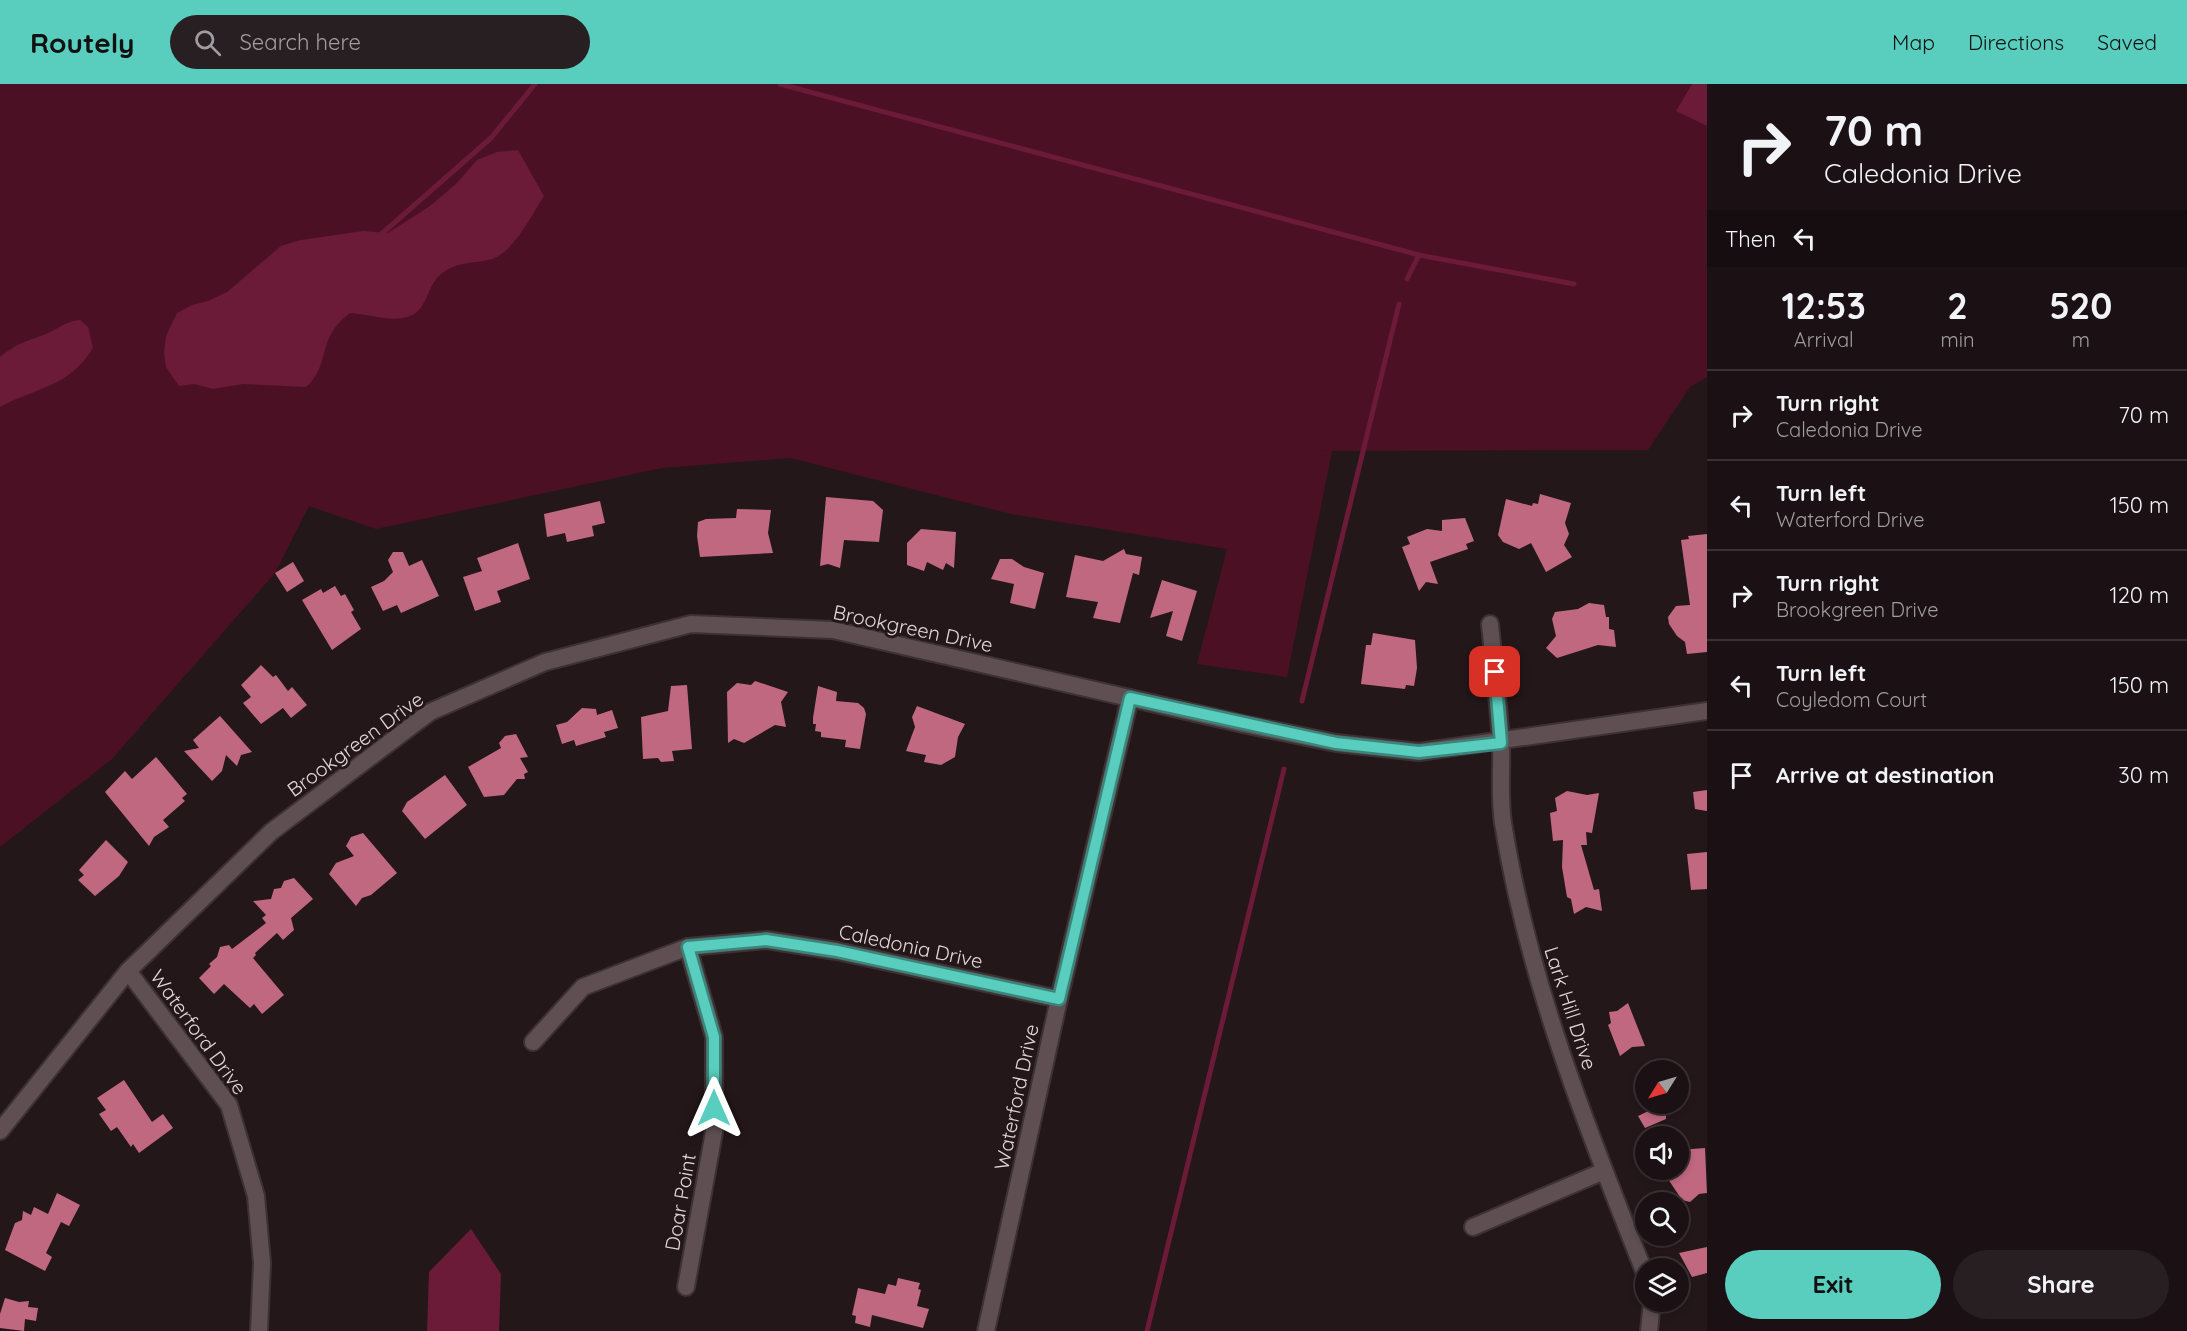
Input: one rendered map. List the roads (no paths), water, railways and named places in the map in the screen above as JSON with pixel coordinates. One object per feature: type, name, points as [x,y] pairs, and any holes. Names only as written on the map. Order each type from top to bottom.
[{"type":"street","name":"Brookgreen Drive","points":[[3,1120],[128,971],[271,831],[430,712],[545,662],[691,624],[833,630],[1336,743],[1419,752],[1501,743],[1707,711]]},
{"type":"street","name":"Lark Hill Drive","points":[[1490,624],[1501,743],[1503,820],[1523,929],[1552,1023],[1604,1171],[1639,1258]]},
{"type":"street","name":"Waterford Drive","points":[[986,1331],[1059,999],[1130,698]]},
{"type":"street","name":"Caledonia Drive","points":[[533,1042],[583,987],[688,947],[766,940],[837,951],[1059,999]]},
{"type":"street","name":"Doar Point","points":[[686,1287],[714,1132],[714,1037],[688,947]]},
{"type":"street","name":"Waterford Drive","points":[[128,971],[229,1105],[256,1196],[262,1263],[259,1331]]},
{"type":"street","points":[[1473,1227],[1604,1171]]},
{"type":"street","points":[[1649,1331],[1651,1312]]},
{"type":"waterway","points":[[378,237],[491,138],[535,84]]},
{"type":"waterway","points":[[780,84],[1419,255],[1574,284]]},
{"type":"waterway","points":[[1407,279],[1419,255]]},
{"type":"waterway","points":[[1302,701],[1399,304]]},
{"type":"waterway","points":[[1147,1331],[1284,769]]}]
